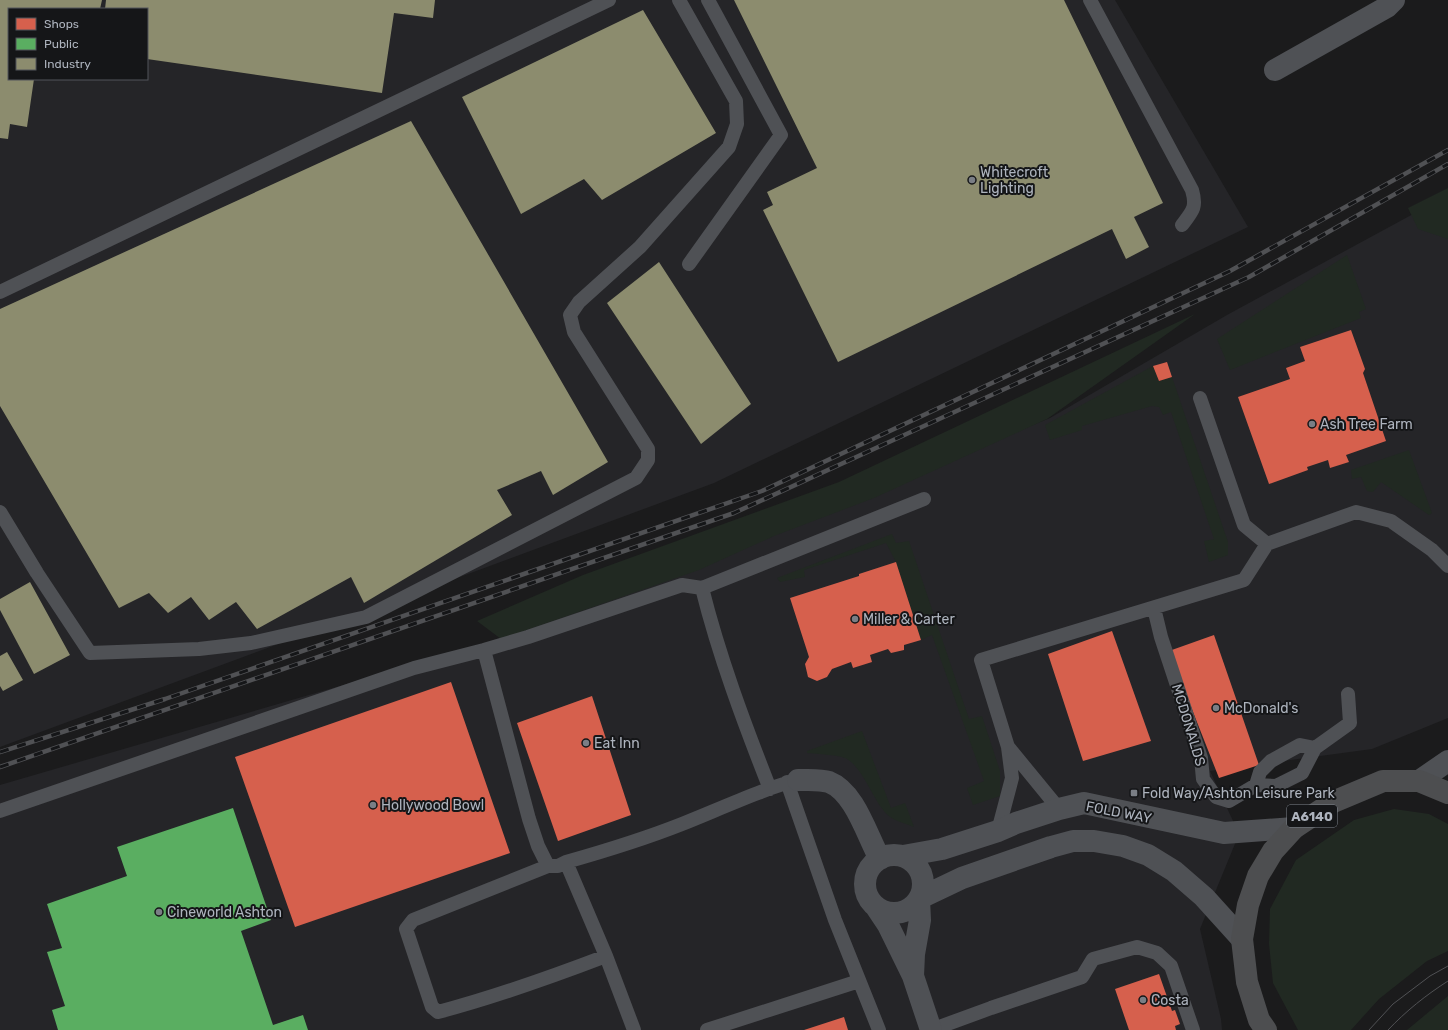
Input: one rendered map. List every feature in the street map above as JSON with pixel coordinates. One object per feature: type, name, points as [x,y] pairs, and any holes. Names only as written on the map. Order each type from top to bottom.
[{"type":"highway","name":"A6140","points":[[1261,1027],[1247,982],[1242,939],[1248,905],[1258,876],[1273,851],[1294,828],[1333,802],[1383,782],[1419,781],[1448,793]]},
{"type":"street","points":[[1275,70],[1387,7],[1394,0]]},
{"type":"street","points":[[1419,781],[1448,761]]},
{"type":"street","points":[[792,781],[814,780],[829,782],[842,790],[854,804],[880,859]]},
{"type":"street","name":"FOLD WAY","points":[[903,856],[942,849],[1059,809],[1084,803],[1224,833],[1294,828]]},
{"type":"street","points":[[920,898],[962,878],[1051,847],[1073,841],[1094,841],[1123,846],[1148,855],[1174,871],[1204,897],[1242,939]]},
{"type":"street","points":[[876,907],[885,912],[904,912],[913,907],[920,898],[923,890],[921,873],[917,866],[910,860],[903,856],[895,855],[880,859],[872,865],[868,872],[865,882],[866,891],[870,900],[888,925],[913,976],[931,1030]]},
{"type":"street","points":[[913,976],[914,954],[920,920],[920,898]]},
{"type":"lane","points":[[0,292],[609,0]]},
{"type":"lane","points":[[0,512],[90,653],[199,649],[251,644],[366,617],[636,478],[648,460],[648,449],[574,332],[570,315],[578,302],[640,247],[729,147],[737,124],[736,101],[679,0]]},
{"type":"lane","points":[[689,264],[781,135],[708,0]]},
{"type":"lane","points":[[1090,0],[1192,190],[1195,201],[1193,211],[1182,225]]},
{"type":"lane","points":[[1200,398],[1244,525],[1267,544]]},
{"type":"lane","points":[[0,811],[414,668],[484,650],[682,585],[702,588],[924,499]]},
{"type":"lane","points":[[998,831],[1012,778],[1008,747],[982,660],[1244,580],[1267,544],[1356,512],[1391,521],[1432,550],[1448,566]]},
{"type":"lane","points":[[702,588],[714,635],[770,788]]},
{"type":"lane","name":"MCDONALDS","points":[[1154,608],[1161,637],[1201,758],[1203,779],[1216,797],[1229,801],[1256,785]]},
{"type":"lane","points":[[484,650],[538,846],[548,866]]},
{"type":"lane","points":[[1315,748],[1300,745],[1271,761],[1260,772],[1256,785],[1276,786],[1302,773],[1315,748],[1350,723],[1348,694]]},
{"type":"lane","points":[[1008,747],[1059,809]]},
{"type":"lane","points":[[606,956],[542,981],[473,1003],[438,1012],[432,1007],[406,929],[413,920],[548,866],[558,866],[566,862],[596,854],[681,824],[770,788],[792,781],[835,920],[879,1030]]},
{"type":"lane","points":[[566,862],[606,956],[634,1030]]},
{"type":"lane","points":[[931,1030],[986,1009],[1082,977],[1093,959],[1137,947],[1157,953],[1171,966],[1193,1030]]},
{"type":"lane","points":[[707,1030],[859,981]]},
{"type":"shaded area","points":[[0,0],[1115,0],[1248,227],[714,483],[0,747]]},
{"type":"shaded area","points":[[1448,188],[1448,239],[1418,229],[1408,208]]},
{"type":"shaded area","points":[[1415,213],[1448,224],[1448,718],[1372,749],[1210,771],[1239,834],[1200,929],[1221,1019],[1222,1030],[0,1030],[0,785],[501,639],[1050,418],[1227,315]]},
{"type":"shaded area","points":[[1347,255],[1366,309],[1359,312],[1361,318],[1230,370],[1217,339]]},
{"type":"shaded area","points":[[1195,314],[1047,419],[874,498],[774,536],[699,570],[501,639],[477,621],[583,575],[839,482]]},
{"type":"shaded area","points":[[1153,366],[1159,381],[1172,377],[1228,542],[1228,555],[1209,562],[1204,541],[1214,539],[1171,412],[1163,415],[1159,407],[1152,406],[1082,426],[1082,430],[1050,440],[1045,425]]},
{"type":"shaded area","points":[[1409,450],[1432,513],[1429,515],[1381,482],[1373,492],[1367,491],[1361,477],[1352,479],[1351,470]]},
{"type":"shaded area","points":[[892,534],[896,543],[909,541],[969,719],[982,716],[1000,771],[1000,796],[973,805],[967,788],[984,781],[932,635],[921,640],[896,562],[886,543],[804,570],[805,577],[780,582],[777,578]]},
{"type":"shaded area","points":[[862,731],[891,808],[905,803],[914,827],[898,821],[887,814],[858,769],[847,759],[807,753],[807,751]]},
{"type":"shaded area","points":[[1394,809],[1429,814],[1448,824],[1448,951],[1427,961],[1379,999],[1351,1030],[1298,1030],[1273,983],[1269,944],[1270,909],[1296,860],[1354,820]]},
{"type":"shaded area","points":[[1448,996],[1448,1030],[1407,1030]]},
{"type":"building: Shops","points":[[1351,330],[1365,369],[1363,373],[1386,441],[1346,455],[1349,462],[1330,468],[1328,460],[1307,467],[1308,470],[1269,484],[1238,397],[1290,379],[1286,368],[1305,361],[1300,347]]},
{"type":"building: Shops","points":[[1167,362],[1172,377],[1159,381],[1153,366]]},
{"type":"building: Shops","name":"Miller & Carter","points":[[896,562],[921,640],[904,645],[904,650],[891,653],[888,649],[870,655],[872,662],[853,668],[851,662],[832,669],[827,677],[817,681],[808,677],[805,664],[809,657],[790,598],[859,576],[859,574]]},
{"type":"building: Shops","points":[[1112,631],[1151,741],[1083,761],[1048,654]]},
{"type":"building: Shops","name":"McDonald's","points":[[1214,635],[1259,765],[1219,778],[1169,651]]},
{"type":"building: Shops","name":"Hollywood Bowl","points":[[451,682],[510,853],[295,927],[235,757]]},
{"type":"building: Shops","points":[[592,696],[631,815],[558,841],[517,723]]},
{"type":"building: Shops","name":"Costa","points":[[1159,974],[1172,1011],[1175,1010],[1180,1024],[1175,1026],[1176,1030],[1129,1030],[1115,989]]},
{"type":"building: Shops","points":[[844,1017],[848,1030],[804,1030]]},
{"type":"building: Public","name":"Cineworld Ashton","points":[[233,808],[271,920],[241,931],[273,1025],[303,1015],[308,1030],[58,1030],[52,1010],[65,1006],[47,952],[62,948],[47,904],[127,876],[117,847]]},
{"type":"building: Industry","points":[[0,0],[102,0],[100,8],[8,8],[8,80],[34,80],[27,127],[10,124],[8,139],[0,138]]},
{"type":"building: Industry","points":[[106,0],[435,0],[433,18],[394,13],[382,93],[148,59],[148,8],[105,8]]},
{"type":"building: Industry","name":"Whitecroft Lighting","points":[[734,0],[1064,0],[1163,203],[1134,217],[1149,247],[1126,259],[1112,229],[838,362],[763,210],[773,205],[767,192],[817,168]]},
{"type":"building: Industry","points":[[643,10],[716,133],[602,200],[584,179],[521,214],[462,97]]},
{"type":"building: Industry","points":[[411,121],[608,462],[553,495],[541,471],[497,490],[512,515],[364,603],[351,577],[257,629],[236,602],[209,620],[191,597],[168,613],[149,593],[119,608],[0,406],[0,309]]},
{"type":"building: Industry","points":[[659,262],[751,404],[701,444],[607,303]]},
{"type":"building: Industry","points":[[30,582],[70,655],[34,674],[0,610],[0,599]]},
{"type":"building: Industry","points":[[7,652],[23,680],[3,691],[0,686],[0,656]]},
{"type":"tram line","points":[[1369,1030],[1393,1004],[1430,976],[1448,966]]},
{"type":"tram line","points":[[1388,1030],[1416,1004],[1448,981]]},
{"type":"railway","points":[[0,752],[165,699],[762,491],[1230,271],[1448,150]]},
{"type":"railway","points":[[0,767],[734,513],[1249,277],[1448,164]]},
{"type":"place","name":"Whitecroft Lighting","points":[[972,180]]},
{"type":"place","name":"Ash Tree Farm","points":[[1312,424]]},
{"type":"place","name":"Miller & Carter","points":[[855,619]]},
{"type":"place","name":"McDonald's","points":[[1216,708]]},
{"type":"place","name":"Eat Inn","points":[[586,743]]},
{"type":"place","name":"Fold Way/Ashton Leisure Park","points":[[1134,793]]},
{"type":"place","name":"Hollywood Bowl","points":[[373,805]]},
{"type":"place","name":"Cineworld Ashton","points":[[159,912]]},
{"type":"place","name":"Costa","points":[[1143,1000]]}]
